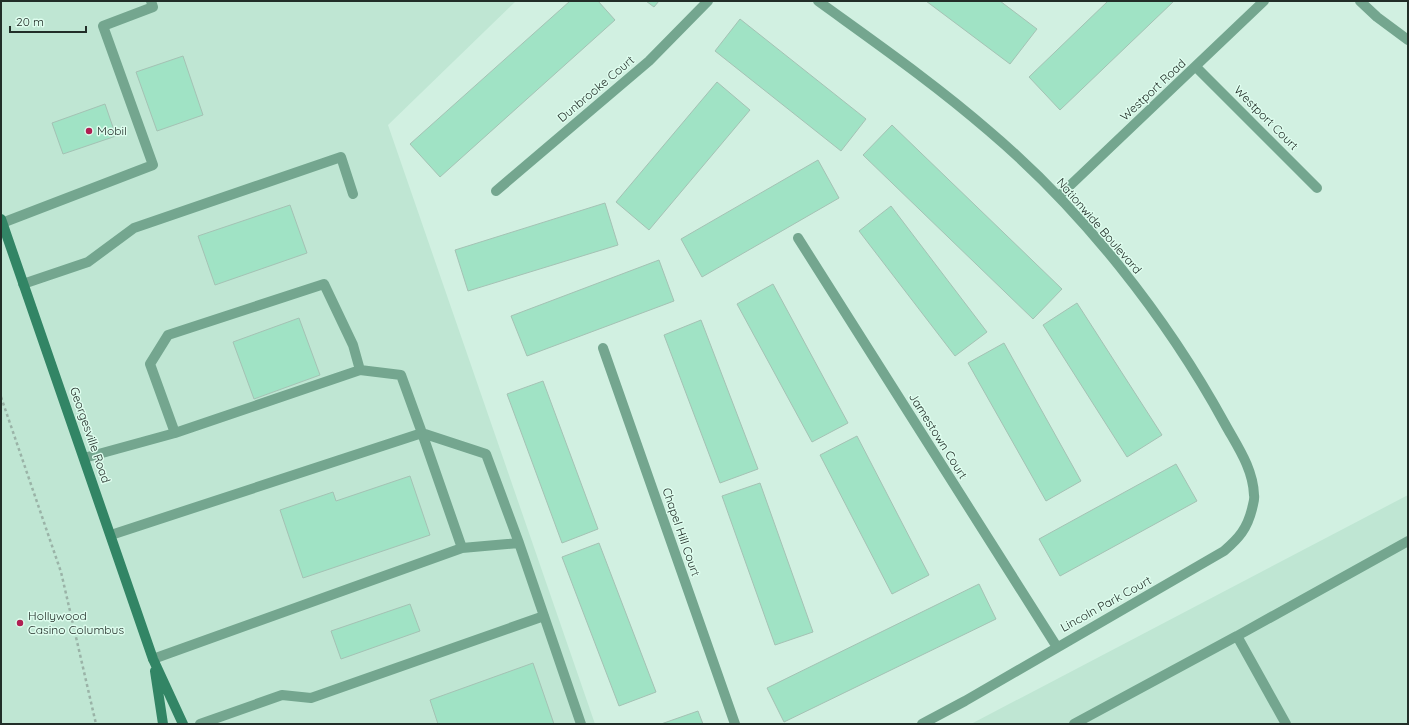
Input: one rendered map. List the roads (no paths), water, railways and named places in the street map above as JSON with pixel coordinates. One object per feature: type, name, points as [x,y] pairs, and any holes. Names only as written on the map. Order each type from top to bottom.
[{"type":"main road","name":"Georgesville Road","points":[[2,221],[154,659],[183,724]]},
{"type":"main road","name":"Georgesville Road","points":[[154,659],[163,724]]},
{"type":"street","points":[[2,221],[153,166],[103,26],[153,7],[151,1]]},
{"type":"street","name":"Dunbrooke Court","points":[[496,191],[649,61],[708,1]]},
{"type":"street","name":"Nationwide Boulevard","points":[[818,1],[920,75],[990,132],[1059,196],[1106,250],[1182,351],[1215,406],[1250,471]]},
{"type":"street","name":"Westport Road","points":[[1059,196],[1264,1]]},
{"type":"street","points":[[1360,1],[1377,17],[1408,40]]},
{"type":"street","name":"Westport Court","points":[[1196,67],[1317,188]]},
{"type":"street","points":[[23,284],[88,262],[134,228],[341,157],[353,194]]},
{"type":"street","name":"Jamestown Court","points":[[798,238],[1057,647]]},
{"type":"street","points":[[175,433],[150,364],[168,335],[324,284],[353,345],[360,370]]},
{"type":"street","name":"Chapel Hill Court","points":[[602,348],[735,724]]},
{"type":"street","points":[[84,458],[175,433],[360,370],[401,375],[462,548]]},
{"type":"street","points":[[111,535],[422,433],[486,454],[519,543],[581,724]]},
{"type":"street","name":"Lincoln Park Court","points":[[922,724],[1224,551],[1239,538],[1249,520],[1255,496],[1250,471]]},
{"type":"street","points":[[1074,724],[1408,541]]},
{"type":"street","points":[[154,659],[462,548],[519,543]]},
{"type":"street","points":[[200,724],[282,695],[311,698],[544,616]]},
{"type":"street","points":[[1237,636],[1286,724]]},
{"type":"place","name":"Mobil","points":[[89,131]]},
{"type":"place","name":"Hollywood Casino Columbus","points":[[20,623]]}]
